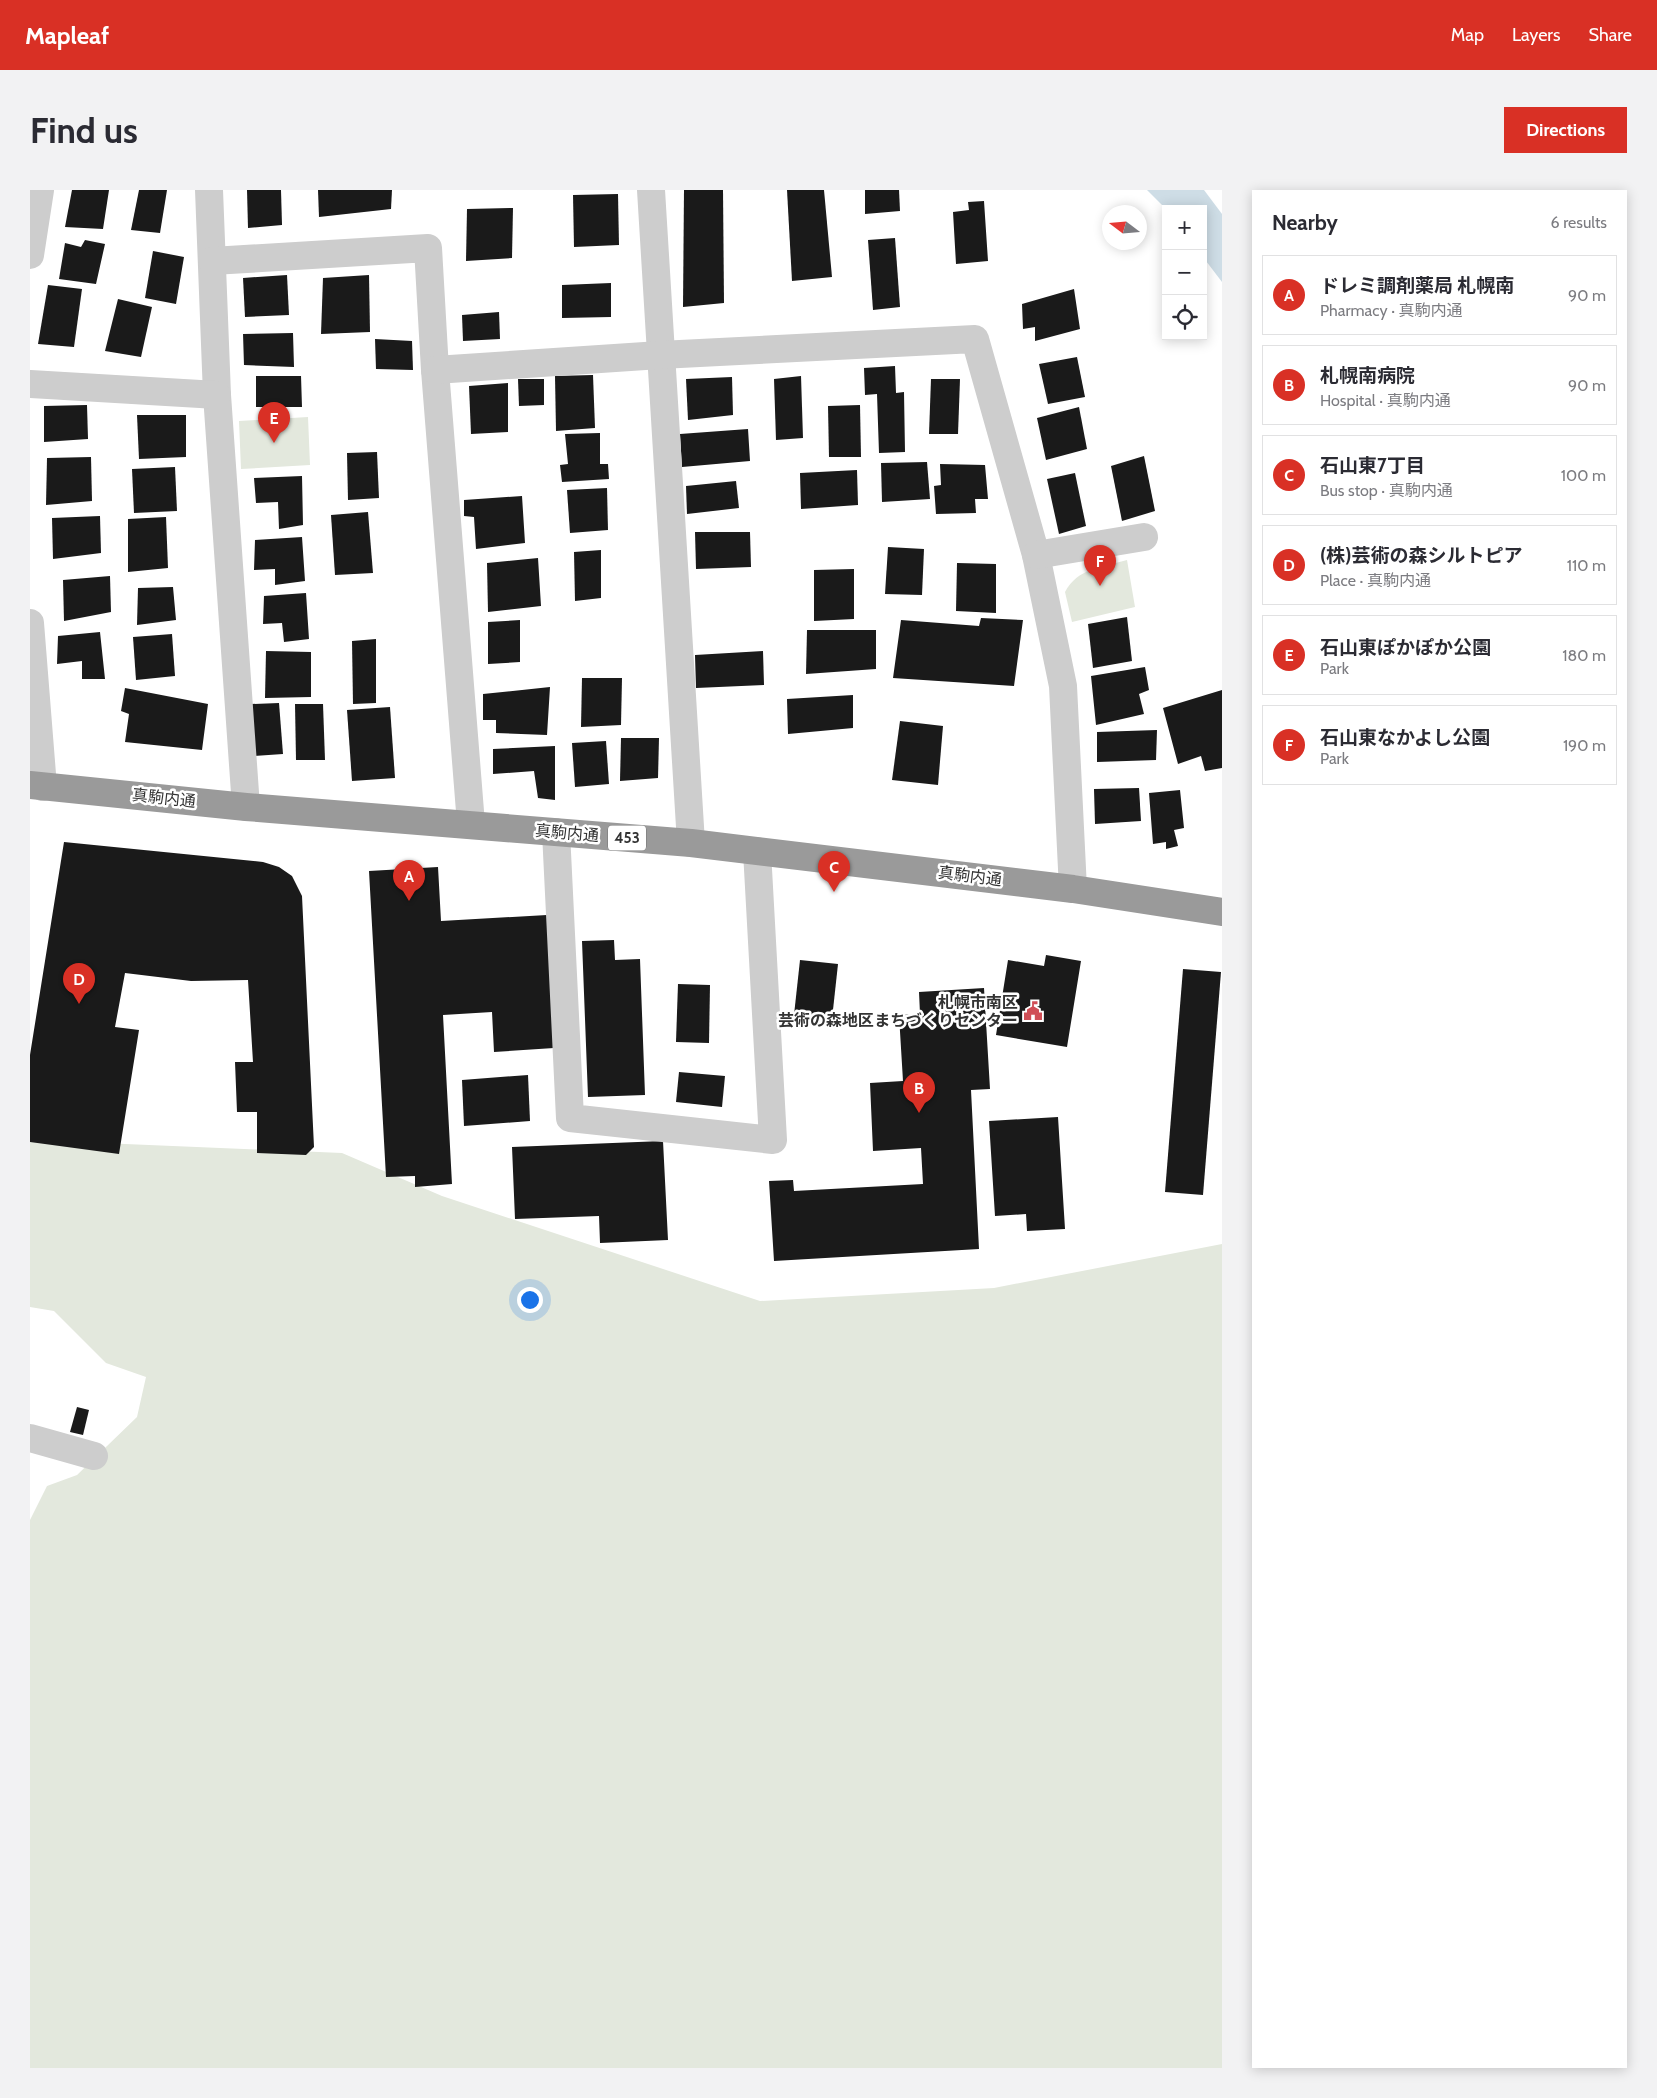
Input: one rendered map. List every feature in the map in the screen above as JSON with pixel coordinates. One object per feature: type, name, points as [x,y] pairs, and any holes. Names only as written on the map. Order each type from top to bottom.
[{"type":"highway","name":"真駒内通","points":[[36,786],[246,806],[691,843],[1073,889],[1222,912]]},
{"type":"street","points":[[30,255],[40,190]]},
{"type":"street","points":[[209,190],[217,395],[246,806]]},
{"type":"street","points":[[651,190],[691,843]]},
{"type":"street","points":[[212,260],[428,248],[435,370],[471,824]]},
{"type":"street","points":[[435,370],[660,355],[975,339],[1036,555],[1063,686],[1073,889]]},
{"type":"street","points":[[30,384],[217,395]]},
{"type":"street","points":[[1036,555],[1144,537]]},
{"type":"street","points":[[30,623],[36,786]]},
{"type":"street","points":[[556,832],[570,1118],[773,1140],[757,851]]},
{"type":"street","points":[[30,1438],[94,1456]]},
{"type":"shaded area","points":[[1147,190],[1204,190],[1222,214],[1222,282],[1207,262],[1207,205],[1162,205]]},
{"type":"shaded area","points":[[308,417],[310,465],[241,469],[239,421]]},
{"type":"shaded area","points":[[1127,560],[1135,607],[1072,622],[1065,592],[1070,584],[1084,573]]},
{"type":"shaded area","points":[[30,1140],[342,1153],[442,1196],[760,1301],[994,1288],[1222,1244],[1222,2068],[30,2068],[30,1520],[47,1486],[77,1475],[137,1417],[146,1377],[106,1363],[54,1311],[30,1307]]},
{"type":"building","points":[[72,190],[109,190],[103,229],[65,227]]},
{"type":"building","points":[[139,190],[167,190],[160,233],[131,230]]},
{"type":"building","points":[[247,190],[281,190],[282,225],[248,228]]},
{"type":"building","points":[[318,190],[392,190],[391,209],[319,217]]},
{"type":"building","points":[[684,190],[723,190],[724,303],[683,307]]},
{"type":"building","points":[[787,190],[824,190],[832,277],[792,281]]},
{"type":"building","points":[[865,190],[899,190],[900,211],[865,214]]},
{"type":"building","points":[[618,194],[619,245],[574,247],[573,195]]},
{"type":"building","points":[[984,201],[988,261],[956,264],[953,212],[969,210],[968,202]]},
{"type":"building","points":[[513,208],[512,258],[466,261],[467,209]]},
{"type":"building","points":[[895,238],[900,307],[873,310],[868,240]]},
{"type":"building","points":[[85,240],[105,244],[96,284],[59,279],[65,243],[81,247]]},
{"type":"building","points":[[153,251],[184,257],[176,304],[145,298]]},
{"type":"building","points":[[287,275],[289,315],[245,317],[243,278]]},
{"type":"building","points":[[369,275],[370,332],[321,334],[323,278]]},
{"type":"building","points":[[611,283],[611,317],[562,318],[562,285]]},
{"type":"building","points":[[48,285],[82,289],[74,347],[38,344]]},
{"type":"building","points":[[1074,289],[1080,329],[1035,341],[1035,327],[1023,329],[1022,304]]},
{"type":"building","points":[[118,299],[152,307],[141,357],[105,351]]},
{"type":"building","points":[[499,312],[500,339],[463,341],[462,315]]},
{"type":"building","points":[[293,333],[294,367],[244,365],[243,334]]},
{"type":"building","points":[[375,339],[412,341],[413,370],[376,369]]},
{"type":"building","points":[[1077,357],[1085,397],[1048,404],[1039,364]]},
{"type":"building","points":[[895,366],[896,393],[904,392],[905,452],[879,453],[877,394],[865,395],[864,368]]},
{"type":"building","points":[[593,375],[595,428],[556,431],[555,376]]},
{"type":"building","points":[[256,376],[301,376],[302,407],[256,407]]},
{"type":"building","points":[[801,376],[803,438],[776,440],[774,379]]},
{"type":"building","points":[[732,377],[733,415],[688,420],[686,379]]},
{"type":"building","points":[[518,379],[544,379],[544,405],[519,406]]},
{"type":"building","points":[[931,379],[960,379],[958,434],[929,434]]},
{"type":"building","points":[[508,383],[508,432],[471,434],[469,386]]},
{"type":"building","points":[[87,405],[88,439],[44,442],[44,406]]},
{"type":"building","points":[[860,405],[861,457],[829,457],[828,406]]},
{"type":"building","points":[[1079,407],[1087,449],[1046,460],[1037,418]]},
{"type":"building","points":[[137,415],[186,415],[186,457],[139,459]]},
{"type":"building","points":[[748,429],[750,461],[682,467],[680,434]]},
{"type":"building","points":[[600,433],[600,464],[608,464],[609,479],[562,482],[560,465],[568,464],[565,434]]},
{"type":"building","points":[[377,452],[379,498],[348,500],[347,453]]},
{"type":"building","points":[[1144,456],[1155,511],[1122,521],[1111,466]]},
{"type":"building","points":[[91,457],[92,501],[46,505],[47,458]]},
{"type":"building","points":[[927,462],[930,499],[882,502],[881,463]]},
{"type":"building","points":[[940,464],[985,465],[988,499],[975,499],[976,513],[936,514],[934,486],[941,485]]},
{"type":"building","points":[[175,467],[177,511],[134,513],[132,469]]},
{"type":"building","points":[[857,470],[858,505],[801,509],[800,473]]},
{"type":"building","points":[[1075,473],[1086,526],[1059,534],[1047,479]]},
{"type":"building","points":[[302,476],[303,525],[279,529],[278,502],[256,503],[254,478]]},
{"type":"building","points":[[736,481],[739,508],[687,514],[686,486]]},
{"type":"building","points":[[607,488],[608,530],[570,533],[567,490]]},
{"type":"building","points":[[522,496],[525,543],[476,549],[474,517],[464,516],[464,500]]},
{"type":"building","points":[[368,512],[373,573],[335,575],[331,515]]},
{"type":"building","points":[[100,516],[101,553],[53,559],[52,518]]},
{"type":"building","points":[[166,517],[168,568],[128,572],[128,519]]},
{"type":"building","points":[[695,532],[750,532],[751,567],[696,569]]},
{"type":"building","points":[[302,537],[305,581],[275,585],[275,569],[254,570],[255,540]]},
{"type":"building","points":[[888,547],[924,549],[922,595],[885,594]]},
{"type":"building","points":[[601,550],[601,598],[575,601],[574,552]]},
{"type":"building","points":[[538,558],[541,606],[488,612],[487,563]]},
{"type":"building","points":[[957,563],[996,564],[996,613],[956,611]]},
{"type":"building","points":[[854,569],[854,619],[814,621],[814,570]]},
{"type":"building","points":[[110,576],[111,612],[64,621],[63,580]]},
{"type":"building","points":[[173,587],[176,620],[137,625],[138,588]]},
{"type":"building","points":[[306,593],[309,639],[284,642],[282,623],[263,624],[264,596]]},
{"type":"building","points":[[1127,617],[1132,661],[1093,668],[1088,624]]},
{"type":"building","points":[[981,618],[1023,620],[1014,686],[893,678],[901,620],[979,626]]},
{"type":"building","points":[[520,620],[520,662],[488,664],[488,622]]},
{"type":"building","points":[[807,630],[876,630],[876,669],[806,674]]},
{"type":"building","points":[[100,632],[105,679],[82,679],[82,661],[57,664],[58,636]]},
{"type":"building","points":[[172,634],[175,676],[136,680],[133,637]]},
{"type":"building","points":[[376,639],[376,703],[353,704],[352,641]]},
{"type":"building","points":[[266,651],[311,652],[311,697],[265,698]]},
{"type":"building","points":[[763,651],[764,685],[696,688],[695,655]]},
{"type":"building","points":[[1145,667],[1149,690],[1139,694],[1144,714],[1096,725],[1091,676]]},
{"type":"building","points":[[582,678],[622,678],[621,725],[581,727]]},
{"type":"building","points":[[550,687],[547,735],[496,733],[496,720],[483,720],[483,694]]},
{"type":"building","points":[[125,688],[208,704],[202,750],[125,742],[129,714],[121,711]]},
{"type":"building","points":[[1222,690],[1222,768],[1205,771],[1201,756],[1178,764],[1163,708]]},
{"type":"building","points":[[853,695],[853,728],[788,734],[787,699]]},
{"type":"building","points":[[279,703],[283,754],[253,756],[251,704]]},
{"type":"building","points":[[295,704],[323,704],[325,760],[296,760]]},
{"type":"building","points":[[390,707],[395,778],[352,781],[347,710]]},
{"type":"building","points":[[900,721],[943,726],[938,785],[892,780]]},
{"type":"building","points":[[1157,730],[1156,760],[1097,762],[1097,732]]},
{"type":"building","points":[[621,738],[659,738],[658,778],[620,781]]},
{"type":"building","points":[[606,741],[609,784],[575,787],[572,743]]},
{"type":"building","points":[[555,746],[555,800],[538,798],[534,771],[493,774],[493,749]]},
{"type":"building","points":[[1139,788],[1141,821],[1095,824],[1094,789]]},
{"type":"building","points":[[1180,790],[1184,828],[1174,830],[1178,846],[1166,849],[1166,842],[1153,844],[1149,793]]},
{"type":"building","points":[[64,842],[263,862],[279,867],[292,876],[302,896],[314,1147],[306,1155],[257,1153],[257,1112],[237,1112],[235,1062],[253,1062],[248,980],[191,981],[125,973],[115,1027],[139,1030],[119,1154],[30,1142],[30,1055]]},
{"type":"building","points":[[438,867],[441,921],[547,915],[554,1048],[494,1052],[492,1012],[443,1015],[452,1184],[415,1187],[415,1176],[386,1177],[369,871]]},
{"type":"building","points":[[614,940],[615,960],[640,959],[645,1095],[588,1097],[582,941]]},
{"type":"building","points":[[1046,955],[1081,961],[1067,1047],[996,1035],[1008,960],[1044,966]]},
{"type":"building","points":[[800,960],[838,964],[832,1019],[794,1015]]},
{"type":"building","points":[[1183,969],[1221,972],[1203,1195],[1165,1192]]},
{"type":"building","points":[[678,984],[710,985],[709,1043],[676,1042]]},
{"type":"building","points":[[984,988],[990,1089],[971,1090],[979,1249],[774,1261],[769,1181],[793,1180],[794,1191],[923,1184],[921,1148],[873,1151],[870,1083],[903,1081],[899,1015],[920,1014],[919,992]]},
{"type":"building","points":[[679,1072],[725,1076],[722,1107],[676,1102]]},
{"type":"building","points":[[528,1075],[530,1121],[464,1126],[462,1080]]},
{"type":"building","points":[[1058,1117],[1065,1229],[1027,1231],[1026,1214],[995,1216],[989,1121]]},
{"type":"building","points":[[663,1141],[668,1240],[600,1243],[599,1216],[515,1219],[512,1147]]},
{"type":"building","points":[[77,1407],[89,1410],[83,1435],[70,1432]]},
{"type":"place","name":"石山東ぽかぽか公園","points":[[274,443]]},
{"type":"place","name":"石山東なかよし公園","points":[[1100,586]]},
{"type":"place","name":"石山東7丁目","points":[[834,892]]},
{"type":"place","name":"ドレミ調剤薬局 札幌南","points":[[409,901]]},
{"type":"place","name":"(株)芸術の森シルトピア","points":[[79,1004]]},
{"type":"place","name":"札幌市南区 芸術の森地区まちづくりセンター","points":[[1033,1011]]},
{"type":"place","name":"札幌南病院","points":[[919,1113]]}]
